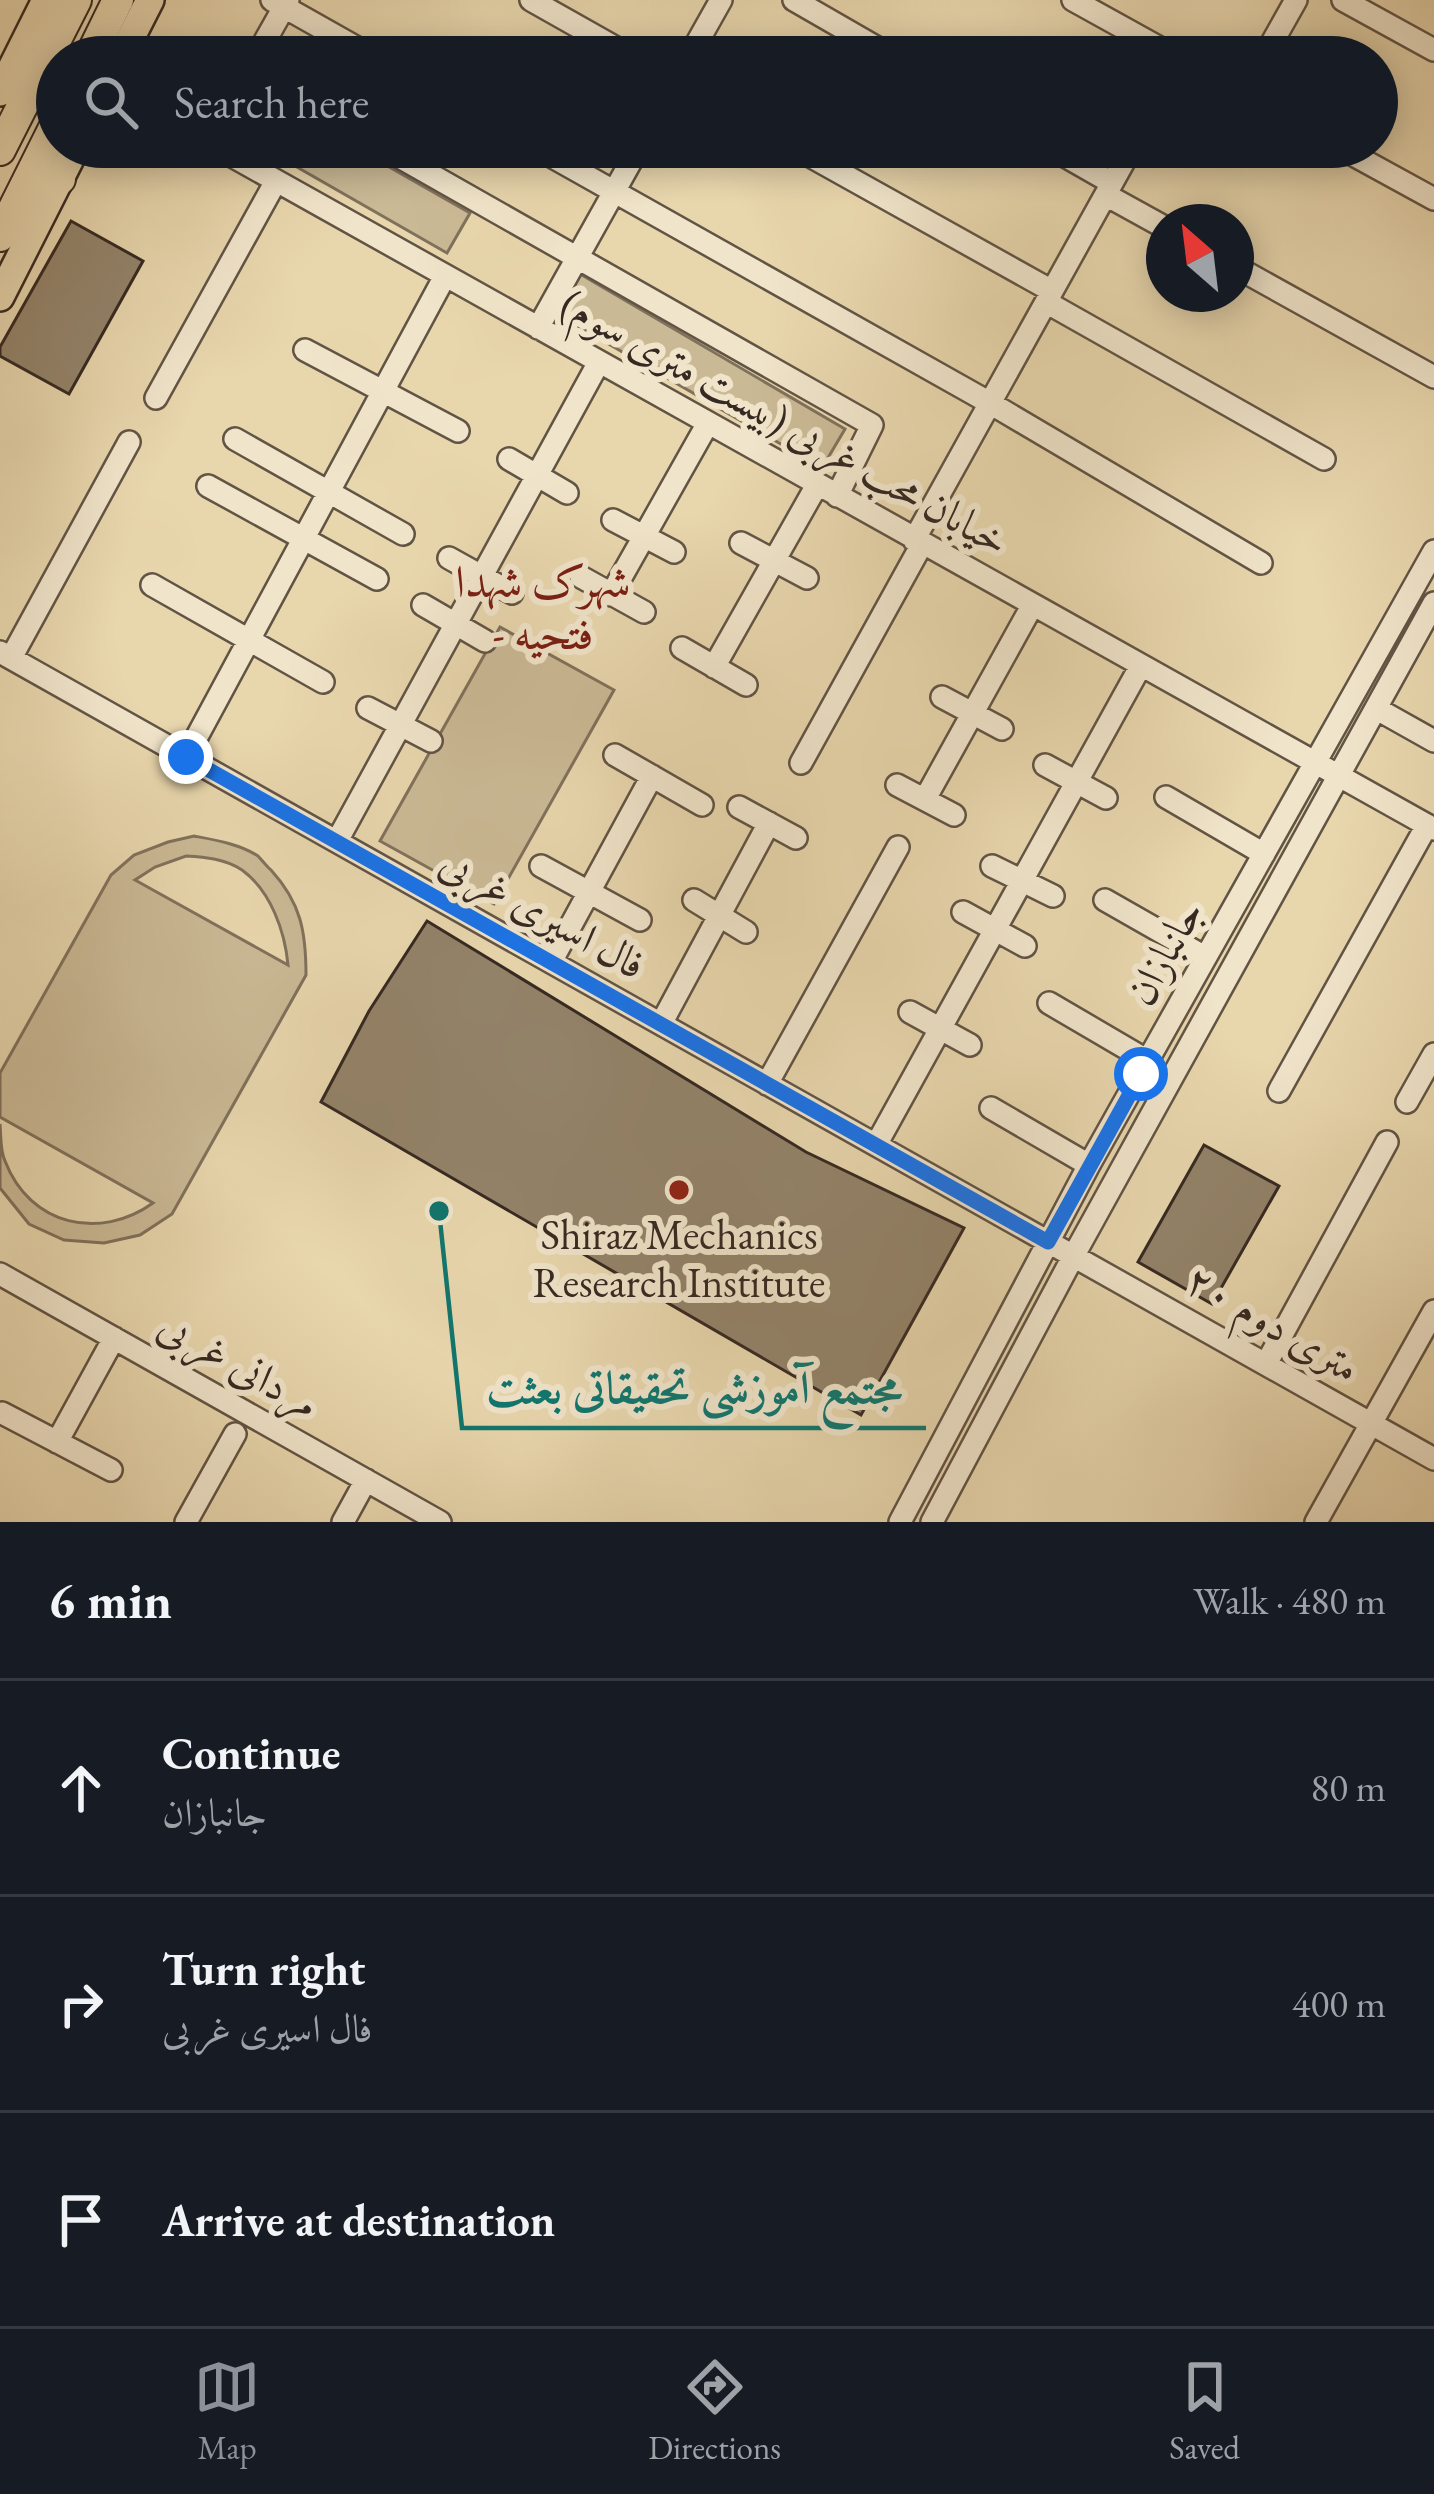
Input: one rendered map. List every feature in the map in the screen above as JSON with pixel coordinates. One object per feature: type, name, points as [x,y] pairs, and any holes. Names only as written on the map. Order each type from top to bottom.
[{"type":"highway","points":[[64,36],[76,0]]},
{"type":"highway","points":[[100,36],[118,0]]},
{"type":"highway","points":[[0,150],[36,101]]},
{"type":"highway","points":[[2,232],[36,164]]},
{"type":"highway","points":[[2,232],[60,179]]},
{"type":"main road","points":[[0,92],[46,0]]},
{"type":"main road","points":[[132,36],[150,0]]},
{"type":"main road","points":[[0,297],[66,168]]},
{"type":"street","points":[[531,0],[595,36]]},
{"type":"street","points":[[701,36],[721,0]]},
{"type":"street","points":[[794,0],[857,36]]},
{"type":"street","points":[[1073,0],[1138,36]]},
{"type":"street","points":[[1276,36],[1296,0]]},
{"type":"street","points":[[1343,0],[1434,50]]},
{"type":"street","points":[[266,36],[281,2],[338,36]]},
{"type":"street","name":"خیابان محب غربی (بیست متری سوم)","points":[[253,168],[1430,827]]},
{"type":"street","points":[[418,168],[872,425],[775,561],[715,667]]},
{"type":"street","points":[[573,168],[1261,563]]},
{"type":"street","points":[[538,328],[627,168]]},
{"type":"street","points":[[830,168],[1324,459]]},
{"type":"street","points":[[1079,168],[1146,215]]},
{"type":"street","points":[[801,764],[1120,168]]},
{"type":"street","points":[[1377,168],[1434,200]]},
{"type":"street","points":[[156,398],[276,181]]},
{"type":"street","points":[[186,757],[446,276]]},
{"type":"street","points":[[1254,277],[1434,377]]},
{"type":"street","points":[[305,350],[458,431]]},
{"type":"street","points":[[337,842],[599,362]]},
{"type":"street","points":[[611,595],[708,423]]},
{"type":"street","points":[[235,439],[403,534]]},
{"type":"street","points":[[5,655],[129,442]]},
{"type":"street","points":[[509,458],[567,493]]},
{"type":"street","points":[[208,486],[377,579]]},
{"type":"street","points":[[613,520],[674,552]]},
{"type":"street","points":[[741,543],[807,578]]},
{"type":"street","name":"جانبازان","points":[[900,1522],[1048,1242],[1434,551]]},
{"type":"street","points":[[449,558],[512,593]]},
{"type":"street","points":[[580,577],[644,612]]},
{"type":"street","points":[[152,586],[322,682]]},
{"type":"street","points":[[423,605],[485,641]]},
{"type":"street","points":[[925,799],[1032,606]]},
{"type":"street","name":"جانبازان","points":[[932,1522],[1074,1255],[1433,609]]},
{"type":"street","points":[[682,648],[746,685]]},
{"type":"street","name":"فال اسیری غربی","points":[[5,655],[1048,1242]]},
{"type":"street","points":[[876,1145],[1140,667]]},
{"type":"street","points":[[942,697],[1002,729]]},
{"type":"street","points":[[368,708],[430,741]]},
{"type":"street","points":[[1377,709],[1434,741]]},
{"type":"street","points":[[615,755],[702,805]]},
{"type":"street","points":[[1045,765],[1106,797]]},
{"type":"street","points":[[550,962],[652,776]]},
{"type":"street","points":[[897,785],[954,815]]},
{"type":"street","points":[[1166,797],[1264,854]]},
{"type":"street","points":[[739,807],[796,838]]},
{"type":"street","points":[[661,1024],[769,823]]},
{"type":"street","points":[[1279,1090],[1430,827]]},
{"type":"street","points":[[767,1084],[898,847]]},
{"type":"street","points":[[541,866],[640,920]]},
{"type":"street","points":[[992,866],[1053,896]]},
{"type":"street","points":[[694,900],[746,932]]},
{"type":"street","points":[[1106,900],[1205,957]]},
{"type":"street","points":[[963,912],[1025,946]]},
{"type":"street","points":[[1048,1003],[1148,1061]]},
{"type":"street","points":[[910,1012],[970,1045]]},
{"type":"street","points":[[1407,1102],[1434,1054]]},
{"type":"street","points":[[991,1108],[1090,1166]]},
{"type":"street","points":[[1266,1364],[1387,1142]]},
{"type":"street","name":"۲۰ متری دوم","points":[[1048,1242],[1434,1459]]},
{"type":"street","name":"مردانی غربی","points":[[0,1274],[440,1522]]},
{"type":"street","points":[[1316,1522],[1434,1310]]},
{"type":"street","points":[[57,1442],[114,1338]]},
{"type":"street","points":[[2,1413],[111,1470]]},
{"type":"street","points":[[186,1522],[235,1433]]},
{"type":"street","points":[[343,1522],[366,1480]]},
{"type":"shaded area","points":[[299,168],[391,168],[470,213],[447,253]]},
{"type":"shaded area","points":[[580,274],[845,429],[822,468],[557,314]]},
{"type":"shaded area","points":[[500,627],[614,690],[494,904],[380,841]]},
{"type":"shaded area","points":[[194,836],[235,845],[258,856],[295,906],[303,932],[306,975],[172,1214],[140,1235],[104,1243],[64,1240],[29,1224],[0,1188],[0,1124],[3,1157],[16,1183],[49,1213],[68,1221],[111,1222],[153,1203],[0,1117],[0,1073],[111,875],[134,855]],"holes":[[[186,856],[229,863],[252,879],[275,913],[288,965],[135,880]]]},
{"type":"building","points":[[71,221],[143,261],[69,394],[0,356],[0,347]]},
{"type":"building","name":"Shiraz Mechanics Research Institute","points":[[427,921],[806,1152],[964,1228],[861,1415],[321,1102],[369,1011]]},
{"type":"building","points":[[1204,1145],[1279,1186],[1212,1304],[1138,1262]]},
{"type":"place","name":"Shiraz Mechanics Research Institute","points":[[679,1190]]},
{"type":"place","name":"مجتمع آموزشی تحقیقاتی بعثت","points":[[439,1211]]},
{"type":"district","name":"شهرک شهدا - فتحیه","points":[[543,607]]},
{"type":"route","points":[[186,757],[1048,1242],[1141,1074]]}]
